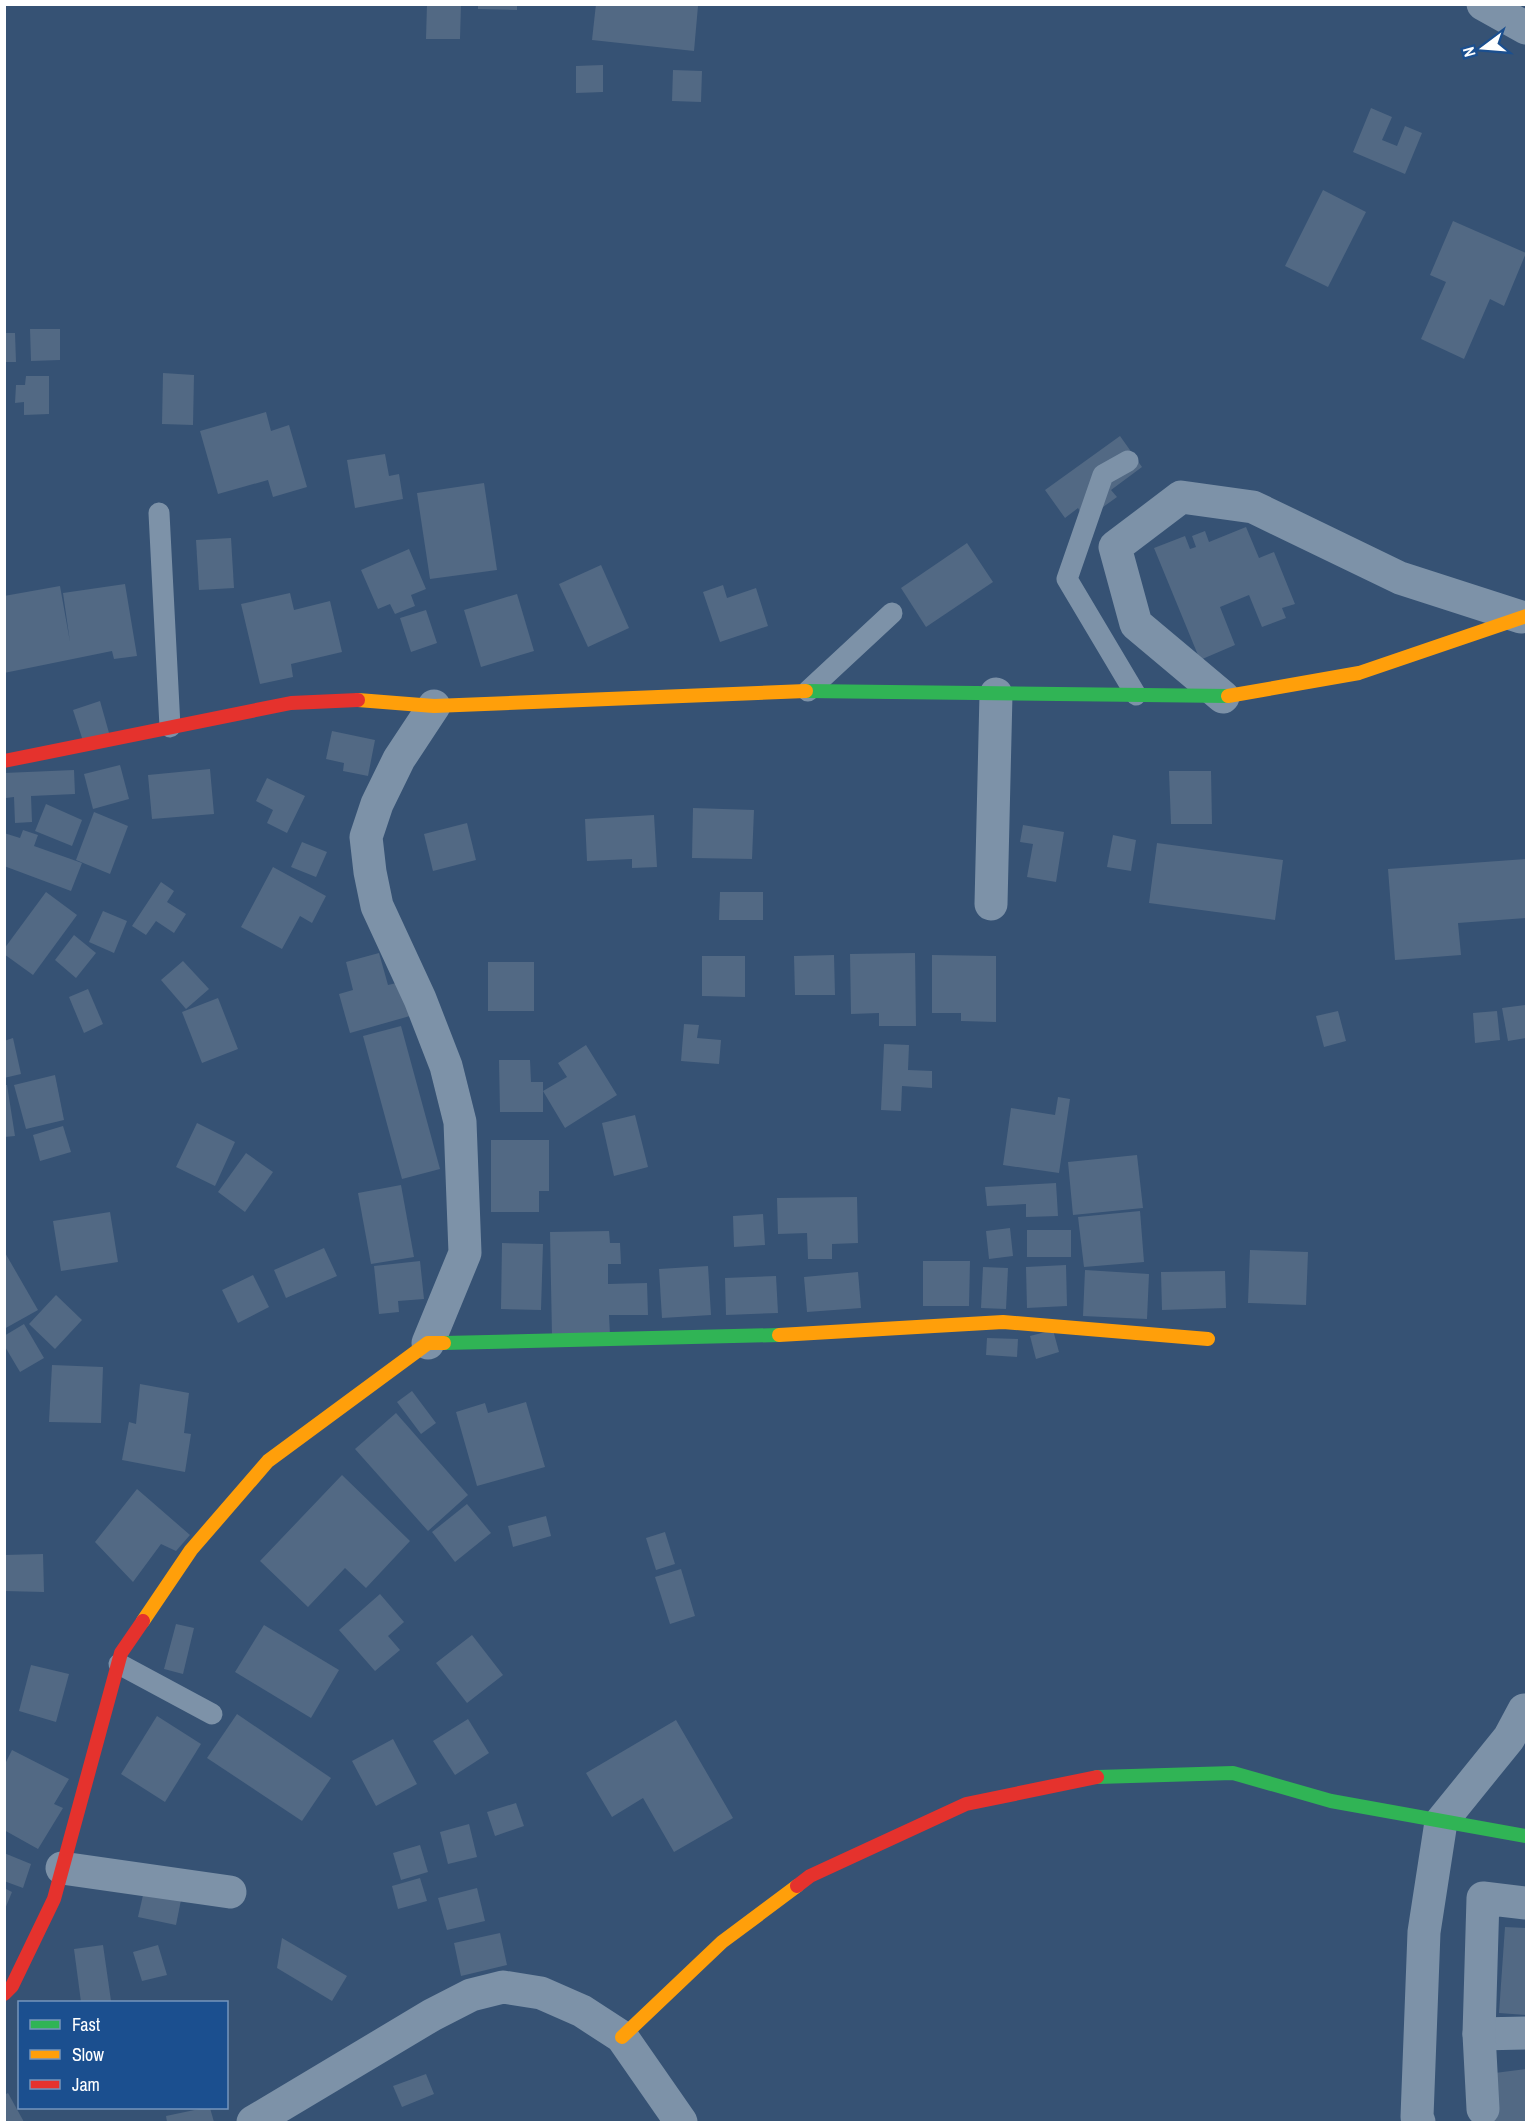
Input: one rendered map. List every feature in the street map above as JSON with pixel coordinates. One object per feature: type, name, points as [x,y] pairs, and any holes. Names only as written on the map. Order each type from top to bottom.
[{"type":"street","points":[[1483,4],[1527,28]]},
{"type":"street","points":[[1223,697],[1136,624],[1115,547],[1180,497],[1253,507],[1400,578],[1524,616]]},
{"type":"street","points":[[4,761],[291,703],[359,700],[434,706],[808,691],[1223,697],[1359,673],[1524,616]]},
{"type":"street","points":[[991,904],[996,694]]},
{"type":"street","points":[[4,1994],[12,1986],[54,1899],[121,1653],[191,1550],[268,1461],[428,1343],[465,1253],[460,1122],[442,1055],[420,999],[377,906],[366,837],[377,804],[399,759],[434,706]]},
{"type":"street","points":[[428,1343],[794,1335],[1003,1322],[1208,1339]]},
{"type":"street","points":[[1419,2122],[1417,2117],[1424,1932],[1441,1822],[1509,1738],[1526,1707]]},
{"type":"street","points":[[622,2037],[722,1942],[810,1876],[966,1804],[1109,1775],[1233,1773],[1331,1801],[1527,1836]]},
{"type":"street","points":[[62,1868],[230,1892]]},
{"type":"street","points":[[1483,2109],[1479,2034],[1483,1898],[1527,1903]]},
{"type":"street","points":[[253,2122],[432,2015],[471,1995],[503,1987],[541,1993],[582,2012],[622,2037],[681,2122]]},
{"type":"street","points":[[1479,2034],[1527,2033]]},
{"type":"lane","points":[[1128,461],[1103,475],[1067,579],[1136,695]]},
{"type":"lane","points":[[159,513],[170,727]]},
{"type":"lane","points":[[808,691],[892,613]]},
{"type":"lane","points":[[118,1664],[213,1714]]},
{"type":"building","points":[[427,4],[461,4],[460,39],[426,39]]},
{"type":"building","points":[[478,4],[517,4],[517,10],[478,9]]},
{"type":"building","points":[[596,4],[698,6],[694,51],[592,40]]},
{"type":"building","points":[[603,65],[603,92],[576,93],[576,66]]},
{"type":"building","points":[[673,70],[702,71],[701,102],[672,101]]},
{"type":"building","points":[[1371,108],[1392,117],[1382,140],[1397,146],[1405,126],[1422,133],[1405,174],[1353,152]]},
{"type":"building","points":[[1323,190],[1366,212],[1328,287],[1285,266]]},
{"type":"building","points":[[1453,221],[1526,253],[1504,306],[1490,299],[1464,359],[1421,339],[1446,282],[1430,275]]},
{"type":"building","points":[[30,329],[60,329],[60,360],[31,361]]},
{"type":"building","points":[[4,333],[15,333],[16,362],[4,362]]},
{"type":"building","points":[[163,373],[194,375],[193,425],[162,424]]},
{"type":"building","points":[[26,376],[49,376],[49,414],[24,415],[24,402],[15,403],[16,385],[25,385]]},
{"type":"building","points":[[266,412],[271,431],[289,425],[307,487],[273,497],[268,480],[218,494],[200,431]]},
{"type":"building","points":[[1120,436],[1142,467],[1111,490],[1117,497],[1085,520],[1078,508],[1065,518],[1045,490]]},
{"type":"building","points":[[385,454],[389,476],[399,474],[403,499],[355,508],[347,460]]},
{"type":"building","points":[[484,483],[497,570],[430,579],[417,493]]},
{"type":"building","points":[[1246,527],[1259,558],[1274,552],[1295,604],[1282,608],[1286,618],[1262,627],[1249,595],[1220,607],[1235,645],[1200,660],[1154,548],[1185,536],[1190,549],[1196,547],[1192,536],[1205,531],[1209,542]]},
{"type":"building","points":[[231,538],[234,588],[199,590],[196,540]]},
{"type":"building","points":[[967,543],[993,582],[926,627],[901,588]]},
{"type":"building","points":[[409,549],[426,589],[411,595],[415,606],[395,614],[390,604],[378,609],[361,570]]},
{"type":"building","points":[[601,565],[629,628],[588,647],[559,584]]},
{"type":"building","points":[[125,584],[137,656],[114,659],[112,651],[4,673],[4,596],[60,586],[70,642],[63,593]]},
{"type":"building","points":[[723,585],[727,598],[756,588],[768,626],[720,642],[703,592]]},
{"type":"building","points":[[290,593],[294,610],[330,601],[342,652],[291,664],[293,677],[260,684],[241,604]]},
{"type":"building","points":[[517,594],[534,651],[481,667],[464,610]]},
{"type":"building","points":[[426,610],[437,643],[411,652],[400,618]]},
{"type":"building","points":[[100,701],[109,733],[83,741],[73,710]]},
{"type":"building","points":[[332,731],[375,740],[368,776],[343,771],[344,763],[326,759]]},
{"type":"building","points":[[120,765],[129,799],[93,809],[84,774]]},
{"type":"building","points":[[210,769],[214,814],[152,819],[148,775]]},
{"type":"building","points":[[74,770],[75,794],[31,796],[32,822],[15,823],[14,797],[6,798],[4,773]]},
{"type":"building","points":[[1169,771],[1211,771],[1212,824],[1171,824]]},
{"type":"building","points":[[267,778],[305,796],[287,833],[267,823],[273,810],[256,801]]},
{"type":"building","points":[[46,804],[82,820],[72,846],[35,831]]},
{"type":"building","points":[[693,808],[754,810],[752,859],[692,858]]},
{"type":"building","points":[[94,812],[128,826],[110,874],[76,860]]},
{"type":"building","points":[[654,815],[657,867],[632,868],[632,859],[587,861],[585,819]]},
{"type":"building","points":[[467,823],[476,860],[433,871],[424,834]]},
{"type":"building","points":[[1023,825],[1064,832],[1056,882],[1027,877],[1033,844],[1020,842]]},
{"type":"building","points":[[23,830],[38,835],[34,846],[82,863],[71,891],[4,866],[4,833],[20,838]]},
{"type":"building","points":[[1113,835],[1136,840],[1131,871],[1107,867]]},
{"type":"building","points":[[302,842],[327,852],[316,877],[291,867]]},
{"type":"building","points":[[1157,843],[1283,860],[1275,920],[1149,903]]},
{"type":"building","points":[[1526,859],[1526,918],[1458,923],[1461,955],[1395,960],[1388,869]]},
{"type":"building","points":[[273,867],[326,896],[312,923],[300,916],[282,949],[241,927]]},
{"type":"building","points":[[161,882],[174,891],[167,902],[186,914],[174,933],[156,921],[146,935],[132,926]]},
{"type":"building","points":[[46,892],[77,915],[33,975],[4,954],[4,949]]},
{"type":"building","points":[[720,892],[763,892],[763,920],[719,920]]},
{"type":"building","points":[[103,911],[127,921],[114,953],[89,942]]},
{"type":"building","points":[[74,935],[96,953],[76,978],[55,960]]},
{"type":"building","points":[[379,953],[388,985],[401,982],[410,1016],[350,1033],[339,994],[353,990],[346,962]]},
{"type":"building","points":[[915,953],[916,1026],[879,1026],[879,1013],[851,1014],[850,954]]},
{"type":"building","points":[[834,955],[835,995],[795,995],[794,956]]},
{"type":"building","points":[[932,955],[996,956],[996,1022],[961,1021],[961,1013],[932,1013]]},
{"type":"building","points":[[702,956],[745,956],[745,997],[702,996]]},
{"type":"building","points":[[183,961],[209,989],[186,1009],[161,980]]},
{"type":"building","points":[[488,962],[534,962],[534,1011],[488,1011]]},
{"type":"building","points":[[88,989],[103,1024],[84,1033],[69,997]]},
{"type":"building","points":[[218,998],[238,1049],[202,1063],[182,1012]]},
{"type":"building","points":[[1525,1005],[1526,1038],[1508,1041],[1502,1008]]},
{"type":"building","points":[[1338,1011],[1346,1041],[1324,1047],[1316,1016]]},
{"type":"building","points":[[1497,1011],[1500,1040],[1475,1043],[1473,1013]]},
{"type":"building","points":[[684,1024],[699,1025],[697,1038],[721,1040],[719,1064],[681,1061]]},
{"type":"building","points":[[401,1026],[440,1169],[402,1179],[363,1036]]},
{"type":"building","points":[[13,1038],[21,1074],[4,1078],[4,1041]]},
{"type":"building","points":[[884,1044],[909,1045],[908,1070],[932,1071],[932,1088],[902,1086],[901,1111],[881,1110]]},
{"type":"building","points":[[586,1045],[617,1095],[565,1128],[543,1091],[567,1077],[558,1063]]},
{"type":"building","points":[[499,1060],[530,1060],[531,1082],[543,1082],[543,1112],[500,1112]]},
{"type":"building","points":[[55,1075],[64,1120],[26,1129],[14,1085]]},
{"type":"building","points":[[4,1085],[7,1085],[15,1136],[4,1137]]},
{"type":"building","points":[[1058,1097],[1070,1099],[1059,1173],[1003,1165],[1011,1108],[1055,1115]]},
{"type":"building","points":[[635,1115],[648,1167],[614,1176],[602,1123]]},
{"type":"building","points":[[197,1123],[235,1142],[215,1186],[176,1167]]},
{"type":"building","points":[[63,1126],[71,1152],[40,1161],[33,1135]]},
{"type":"building","points":[[491,1140],[549,1140],[549,1191],[539,1191],[539,1212],[491,1212]]},
{"type":"building","points":[[246,1153],[273,1172],[245,1212],[218,1192]]},
{"type":"building","points":[[1137,1155],[1143,1208],[1073,1215],[1068,1162]]},
{"type":"building","points":[[1056,1183],[1058,1216],[1026,1217],[1026,1204],[987,1206],[985,1187]]},
{"type":"building","points":[[401,1185],[414,1257],[371,1264],[358,1193]]},
{"type":"building","points":[[857,1197],[858,1243],[832,1244],[832,1259],[808,1259],[807,1233],[778,1234],[777,1198]]},
{"type":"building","points":[[1140,1211],[1144,1262],[1084,1267],[1078,1217]]},
{"type":"building","points":[[110,1212],[118,1262],[61,1271],[53,1221]]},
{"type":"building","points":[[763,1214],[765,1245],[734,1247],[733,1216]]},
{"type":"building","points":[[1010,1228],[1013,1256],[989,1259],[986,1231]]},
{"type":"building","points":[[1027,1230],[1071,1230],[1071,1257],[1027,1257]]},
{"type":"building","points":[[609,1231],[610,1243],[620,1243],[621,1264],[608,1264],[608,1284],[647,1283],[648,1315],[609,1315],[610,1335],[552,1336],[550,1232]]},
{"type":"building","points":[[502,1243],[543,1244],[541,1310],[501,1309]]},
{"type":"building","points":[[324,1248],[337,1276],[286,1298],[274,1270]]},
{"type":"building","points":[[1250,1250],[1308,1252],[1306,1305],[1248,1303]]},
{"type":"building","points":[[4,1251],[38,1310],[4,1329]]},
{"type":"building","points":[[420,1261],[424,1299],[398,1301],[399,1312],[379,1314],[374,1266]]},
{"type":"building","points":[[923,1261],[970,1261],[969,1306],[923,1306]]},
{"type":"building","points":[[1066,1265],[1067,1306],[1027,1308],[1026,1267]]},
{"type":"building","points":[[708,1266],[711,1315],[662,1318],[659,1269]]},
{"type":"building","points":[[983,1267],[1008,1268],[1006,1309],[981,1308]]},
{"type":"building","points":[[1085,1270],[1149,1274],[1147,1319],[1083,1316]]},
{"type":"building","points":[[1225,1271],[1226,1308],[1162,1310],[1161,1272]]},
{"type":"building","points":[[858,1272],[861,1308],[807,1312],[804,1277]]},
{"type":"building","points":[[253,1275],[269,1307],[238,1323],[222,1290]]},
{"type":"building","points":[[776,1276],[778,1313],[726,1315],[725,1278]]},
{"type":"building","points":[[56,1295],[82,1320],[55,1349],[29,1324]]},
{"type":"building","points":[[24,1324],[44,1358],[20,1372],[4,1345],[4,1336]]},
{"type":"building","points":[[1053,1330],[1059,1352],[1036,1359],[1030,1336]]},
{"type":"building","points":[[987,1338],[1018,1339],[1017,1357],[986,1355]]},
{"type":"building","points":[[52,1365],[103,1367],[101,1423],[49,1422]]},
{"type":"building","points":[[140,1384],[189,1393],[184,1433],[191,1434],[185,1472],[122,1460],[129,1422],[136,1424]]},
{"type":"building","points":[[412,1391],[436,1423],[421,1434],[397,1402]]},
{"type":"building","points":[[526,1402],[545,1467],[477,1486],[456,1412],[485,1403],[488,1413]]},
{"type":"building","points":[[396,1413],[468,1495],[428,1531],[355,1449]]},
{"type":"building","points":[[342,1475],[410,1541],[366,1588],[345,1568],[308,1607],[260,1561]]},
{"type":"building","points":[[137,1489],[190,1535],[176,1551],[161,1544],[133,1582],[95,1542]]},
{"type":"building","points":[[467,1504],[491,1533],[455,1562],[432,1532]]},
{"type":"building","points":[[546,1516],[551,1536],[513,1547],[508,1526]]},
{"type":"building","points":[[665,1532],[675,1564],[656,1570],[646,1538]]},
{"type":"building","points":[[43,1554],[44,1592],[4,1591],[4,1555]]},
{"type":"building","points":[[681,1569],[695,1616],[670,1624],[655,1577]]},
{"type":"building","points":[[380,1594],[404,1622],[388,1636],[400,1650],[375,1671],[339,1630]]},
{"type":"building","points":[[176,1624],[194,1628],[183,1674],[164,1669]]},
{"type":"building","points":[[264,1625],[339,1670],[311,1718],[235,1672]]},
{"type":"building","points":[[472,1635],[503,1675],[467,1703],[436,1663]]},
{"type":"building","points":[[31,1665],[69,1674],[56,1722],[19,1711]]},
{"type":"building","points":[[237,1714],[331,1778],[302,1821],[207,1758]]},
{"type":"building","points":[[157,1716],[201,1744],[165,1802],[121,1774]]},
{"type":"building","points":[[468,1719],[489,1753],[455,1775],[433,1741]]},
{"type":"building","points":[[676,1720],[733,1818],[674,1852],[643,1798],[612,1817],[586,1773]]},
{"type":"building","points":[[393,1739],[417,1784],[376,1806],[352,1761]]},
{"type":"building","points":[[12,1750],[69,1779],[54,1804],[63,1808],[38,1849],[4,1830],[4,1766]]},
{"type":"building","points":[[516,1803],[524,1826],[495,1836],[487,1812]]},
{"type":"building","points":[[469,1824],[477,1857],[448,1864],[440,1832]]},
{"type":"building","points":[[420,1845],[428,1872],[401,1880],[393,1853]]},
{"type":"building","points":[[4,1853],[31,1864],[23,1888],[4,1881]]},
{"type":"building","points":[[420,1878],[427,1901],[398,1909],[392,1886]]},
{"type":"building","points":[[146,1882],[183,1890],[176,1925],[138,1917]]},
{"type":"building","points":[[4,1888],[12,1892],[5,1909],[4,1909]]},
{"type":"building","points":[[477,1888],[485,1921],[447,1930],[438,1898]]},
{"type":"building","points":[[1505,1927],[1526,1928],[1526,2015],[1499,2013]]},
{"type":"building","points":[[500,1933],[507,1965],[461,1976],[454,1943]]},
{"type":"building","points":[[282,1938],[347,1976],[332,2001],[277,1968]]},
{"type":"building","points":[[103,1945],[111,2001],[81,2001],[74,1949]]},
{"type":"building","points":[[158,1945],[167,1975],[142,1981],[133,1952]]},
{"type":"building","points":[[1526,2069],[1526,2122],[1493,2122],[1487,2074]]},
{"type":"building","points":[[426,2074],[434,2094],[402,2107],[393,2086]]},
{"type":"building","points":[[8,2093],[24,2122],[4,2122],[4,2095]]},
{"type":"building","points":[[210,2109],[214,2122],[167,2122],[166,2116]]},
{"type":"traffic: fast","points":[[806,691],[1228,696]]},
{"type":"traffic: fast","points":[[444,1343],[779,1335]]},
{"type":"traffic: fast","points":[[1097,1777],[1233,1773],[1331,1801],[1526,1836]]},
{"type":"traffic: slow","points":[[1228,696],[1359,673],[1526,616]]},
{"type":"traffic: slow","points":[[358,700],[434,706],[806,691]]},
{"type":"traffic: slow","points":[[779,1335],[1003,1322],[1208,1339]]},
{"type":"traffic: slow","points":[[143,1621],[191,1550],[268,1461],[428,1343],[444,1343]]},
{"type":"traffic: slow","points":[[622,2037],[722,1942],[797,1886]]},
{"type":"traffic: jam","points":[[4,761],[291,703],[358,700]]},
{"type":"traffic: jam","points":[[4,1994],[12,1986],[54,1899],[121,1653],[143,1621]]},
{"type":"traffic: jam","points":[[797,1886],[810,1876],[966,1804],[1097,1777]]}]
